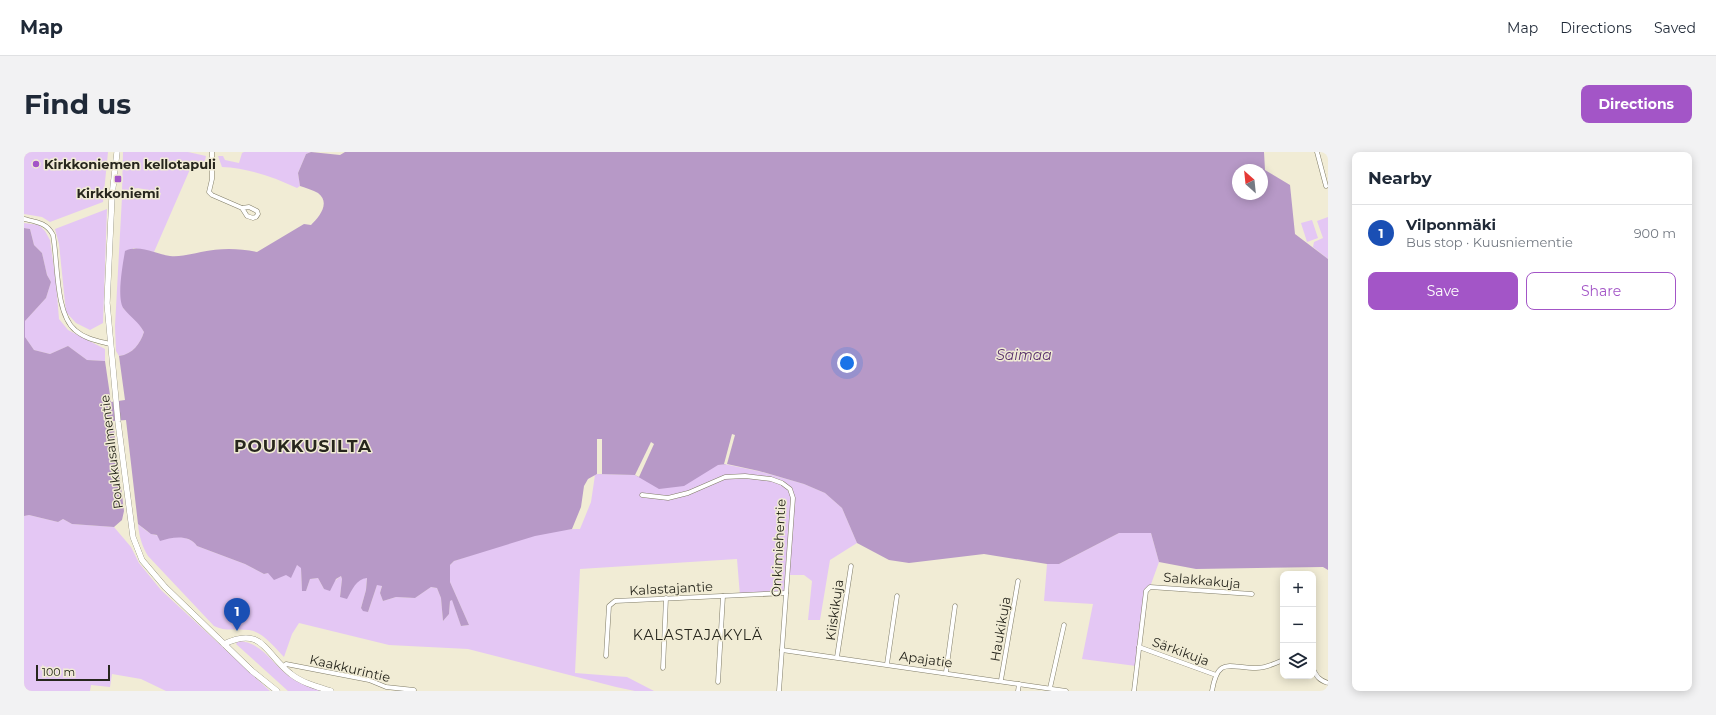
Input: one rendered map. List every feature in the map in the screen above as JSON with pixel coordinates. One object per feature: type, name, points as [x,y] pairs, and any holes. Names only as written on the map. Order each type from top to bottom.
[{"type":"street","name":"Poukkusalmentie","points":[[117,152],[112,191],[107,303],[118,422],[131,530],[142,560],[165,587],[252,671],[278,691]]},
{"type":"street","points":[[212,152],[212,179],[209,192],[212,195],[242,208]]},
{"type":"street","points":[[1317,152],[1326,186]]},
{"type":"street","points":[[24,219],[40,222],[49,228],[53,235],[62,308],[68,320],[75,330],[93,340],[110,344]]},
{"type":"street","name":"Onkimiehentie","points":[[642,495],[668,498],[688,493],[725,477],[745,476],[771,479],[782,483],[790,489],[793,498],[779,691]]},
{"type":"street","name":"Kiiskikuja","points":[[837,657],[851,566]]},
{"type":"street","name":"Haukikuja","points":[[1001,680],[1018,581]]},
{"type":"street","name":"Salakkakuja","points":[[1139,647],[1146,590],[1150,587],[1252,594]]},
{"type":"street","name":"Kalastajantie","points":[[606,656],[609,606],[615,601],[786,594]]},
{"type":"street","points":[[718,682],[724,596]]},
{"type":"street","points":[[887,664],[897,596]]},
{"type":"street","points":[[662,668],[666,598]]},
{"type":"street","points":[[946,672],[955,606]]},
{"type":"street","points":[[1050,688],[1064,625]]},
{"type":"street","points":[[224,644],[237,638],[250,637],[259,641],[292,675],[315,686],[331,691]]},
{"type":"street","points":[[1134,691],[1139,647]]},
{"type":"street","name":"Särkikuja","points":[[1139,647],[1216,675]]},
{"type":"street","name":"Apajatie","points":[[782,650],[946,672],[1066,691]]},
{"type":"street","points":[[1212,691],[1216,675],[1224,667],[1230,665],[1265,668],[1280,661]]},
{"type":"street","name":"Kaakkurintie","points":[[283,667],[286,664],[299,666],[369,680],[386,687],[414,690]]},
{"type":"street","points":[[1316,675],[1321,681],[1328,683]]},
{"type":"street","points":[[1018,691],[1019,684]]},
{"type":"shaded area","points":[[24,152],[108,152],[103,202],[50,222],[42,217],[24,214]]},
{"type":"shaded area","points":[[123,152],[188,152],[206,156],[203,170],[191,167],[154,252],[133,248],[123,308],[138,322],[144,332],[140,341],[132,351],[119,356],[116,351],[115,326],[122,197],[141,193],[159,199],[161,193],[138,188],[122,191]]},
{"type":"shaded area","points":[[311,152],[306,154],[298,173],[300,186],[297,188],[261,174],[241,169],[222,167],[218,156],[223,156],[225,160],[239,163],[242,153]]},
{"type":"shaded area","points":[[107,209],[103,323],[90,330],[76,323],[66,312],[59,244],[55,229]]},
{"type":"shaded area","points":[[1328,217],[1328,259],[1313,247],[1314,242],[1323,238],[1317,221]]},
{"type":"shaded area","points":[[1312,220],[1318,238],[1307,242],[1301,223]]},
{"type":"shaded area","points":[[24,223],[39,225],[45,231],[50,240],[56,282],[59,319],[68,330],[105,349],[105,361],[87,360],[68,346],[50,354],[34,350],[25,337],[25,321],[46,298],[51,282],[47,275],[42,253],[34,245],[30,229],[24,228]]},
{"type":"shaded area","points":[[724,464],[762,472],[804,484],[825,493],[842,508],[857,543],[830,560],[820,620],[808,620],[812,581],[804,575],[787,575],[786,593],[740,596],[737,559],[580,569],[575,673],[627,677],[654,691],[635,691],[616,687],[468,649],[389,645],[299,623],[292,634],[284,657],[268,640],[254,631],[223,629],[214,626],[148,556],[141,541],[138,524],[152,534],[188,539],[197,546],[245,564],[264,574],[297,565],[301,567],[302,591],[306,591],[310,579],[318,578],[324,589],[341,576],[340,597],[356,582],[367,577],[366,590],[361,608],[368,612],[377,585],[382,585],[380,593],[383,601],[396,597],[415,598],[431,587],[437,588],[441,598],[443,621],[449,614],[450,601],[452,599],[461,626],[469,625],[450,582],[450,565],[454,561],[516,540],[548,532],[580,529],[591,502],[595,475],[597,474],[635,475],[639,477]]},
{"type":"shaded area","points":[[29,515],[58,522],[63,519],[72,524],[114,527],[131,547],[139,563],[161,590],[270,691],[166,691],[141,679],[112,674],[110,687],[91,685],[90,691],[24,691],[24,516]]},
{"type":"shaded area","points":[[1119,533],[1151,533],[1159,562],[1150,587],[1146,591],[1136,666],[1082,659],[1093,604],[1044,601],[1047,564],[1059,564]]},
{"type":"shaded area","points":[[238,641],[247,642],[255,646],[268,656],[287,675],[295,680],[331,691],[288,691],[236,644]]},
{"type":"water","name":"Saimaa","points":[[311,152],[340,155],[345,152],[1264,152],[1265,164],[1232,164],[1232,200],[1268,200],[1268,172],[1290,185],[1295,234],[1328,259],[1328,570],[1323,567],[1196,569],[1159,562],[1151,533],[1119,533],[1059,564],[1047,564],[984,554],[909,563],[889,560],[857,543],[842,508],[825,493],[804,484],[759,471],[727,464],[718,465],[684,486],[659,489],[635,475],[597,474],[588,479],[584,486],[581,507],[572,529],[535,536],[454,561],[450,565],[450,582],[469,625],[461,626],[452,600],[450,601],[449,614],[443,621],[441,598],[437,588],[431,587],[415,598],[396,597],[383,601],[380,593],[382,586],[377,585],[368,612],[363,611],[361,608],[366,590],[367,578],[360,580],[357,583],[347,599],[340,597],[341,576],[336,579],[330,591],[324,589],[318,578],[310,579],[306,591],[302,591],[301,568],[297,565],[291,578],[286,575],[274,580],[268,573],[264,574],[245,564],[197,546],[194,542],[185,538],[170,538],[160,541],[157,535],[151,534],[138,524],[126,420],[113,421],[124,511],[122,520],[114,527],[72,524],[63,519],[58,522],[29,515],[24,516],[24,228],[30,229],[34,245],[42,253],[47,275],[51,282],[46,298],[25,321],[25,337],[34,350],[50,354],[68,346],[87,360],[105,361],[111,402],[125,400],[119,356],[132,351],[140,341],[144,332],[124,309],[120,298],[125,251],[130,249],[142,249],[170,256],[182,256],[222,249],[257,252],[304,224],[311,225],[320,214],[324,205],[322,197],[312,190],[300,186],[298,173],[306,154]]},
{"type":"pier","points":[[732,434],[735,435],[727,464],[724,464]]},
{"type":"pier","points":[[597,439],[602,439],[602,474],[597,474]]},
{"type":"pier","points":[[651,442],[654,444],[639,477],[635,475]]},
{"type":"place","name":"Kirkkoniemen kellotapuli","points":[[36,164]]},
{"type":"place","name":"Kirkkoniemi","points":[[118,179]]},
{"type":"place","name":"Vilponmäki","points":[[237,631]]},
{"type":"district","name":"POUKKUSILTA","points":[[303,446]]},
{"type":"district","name":"KALASTAJAKYLÄ","points":[[698,635]]}]
